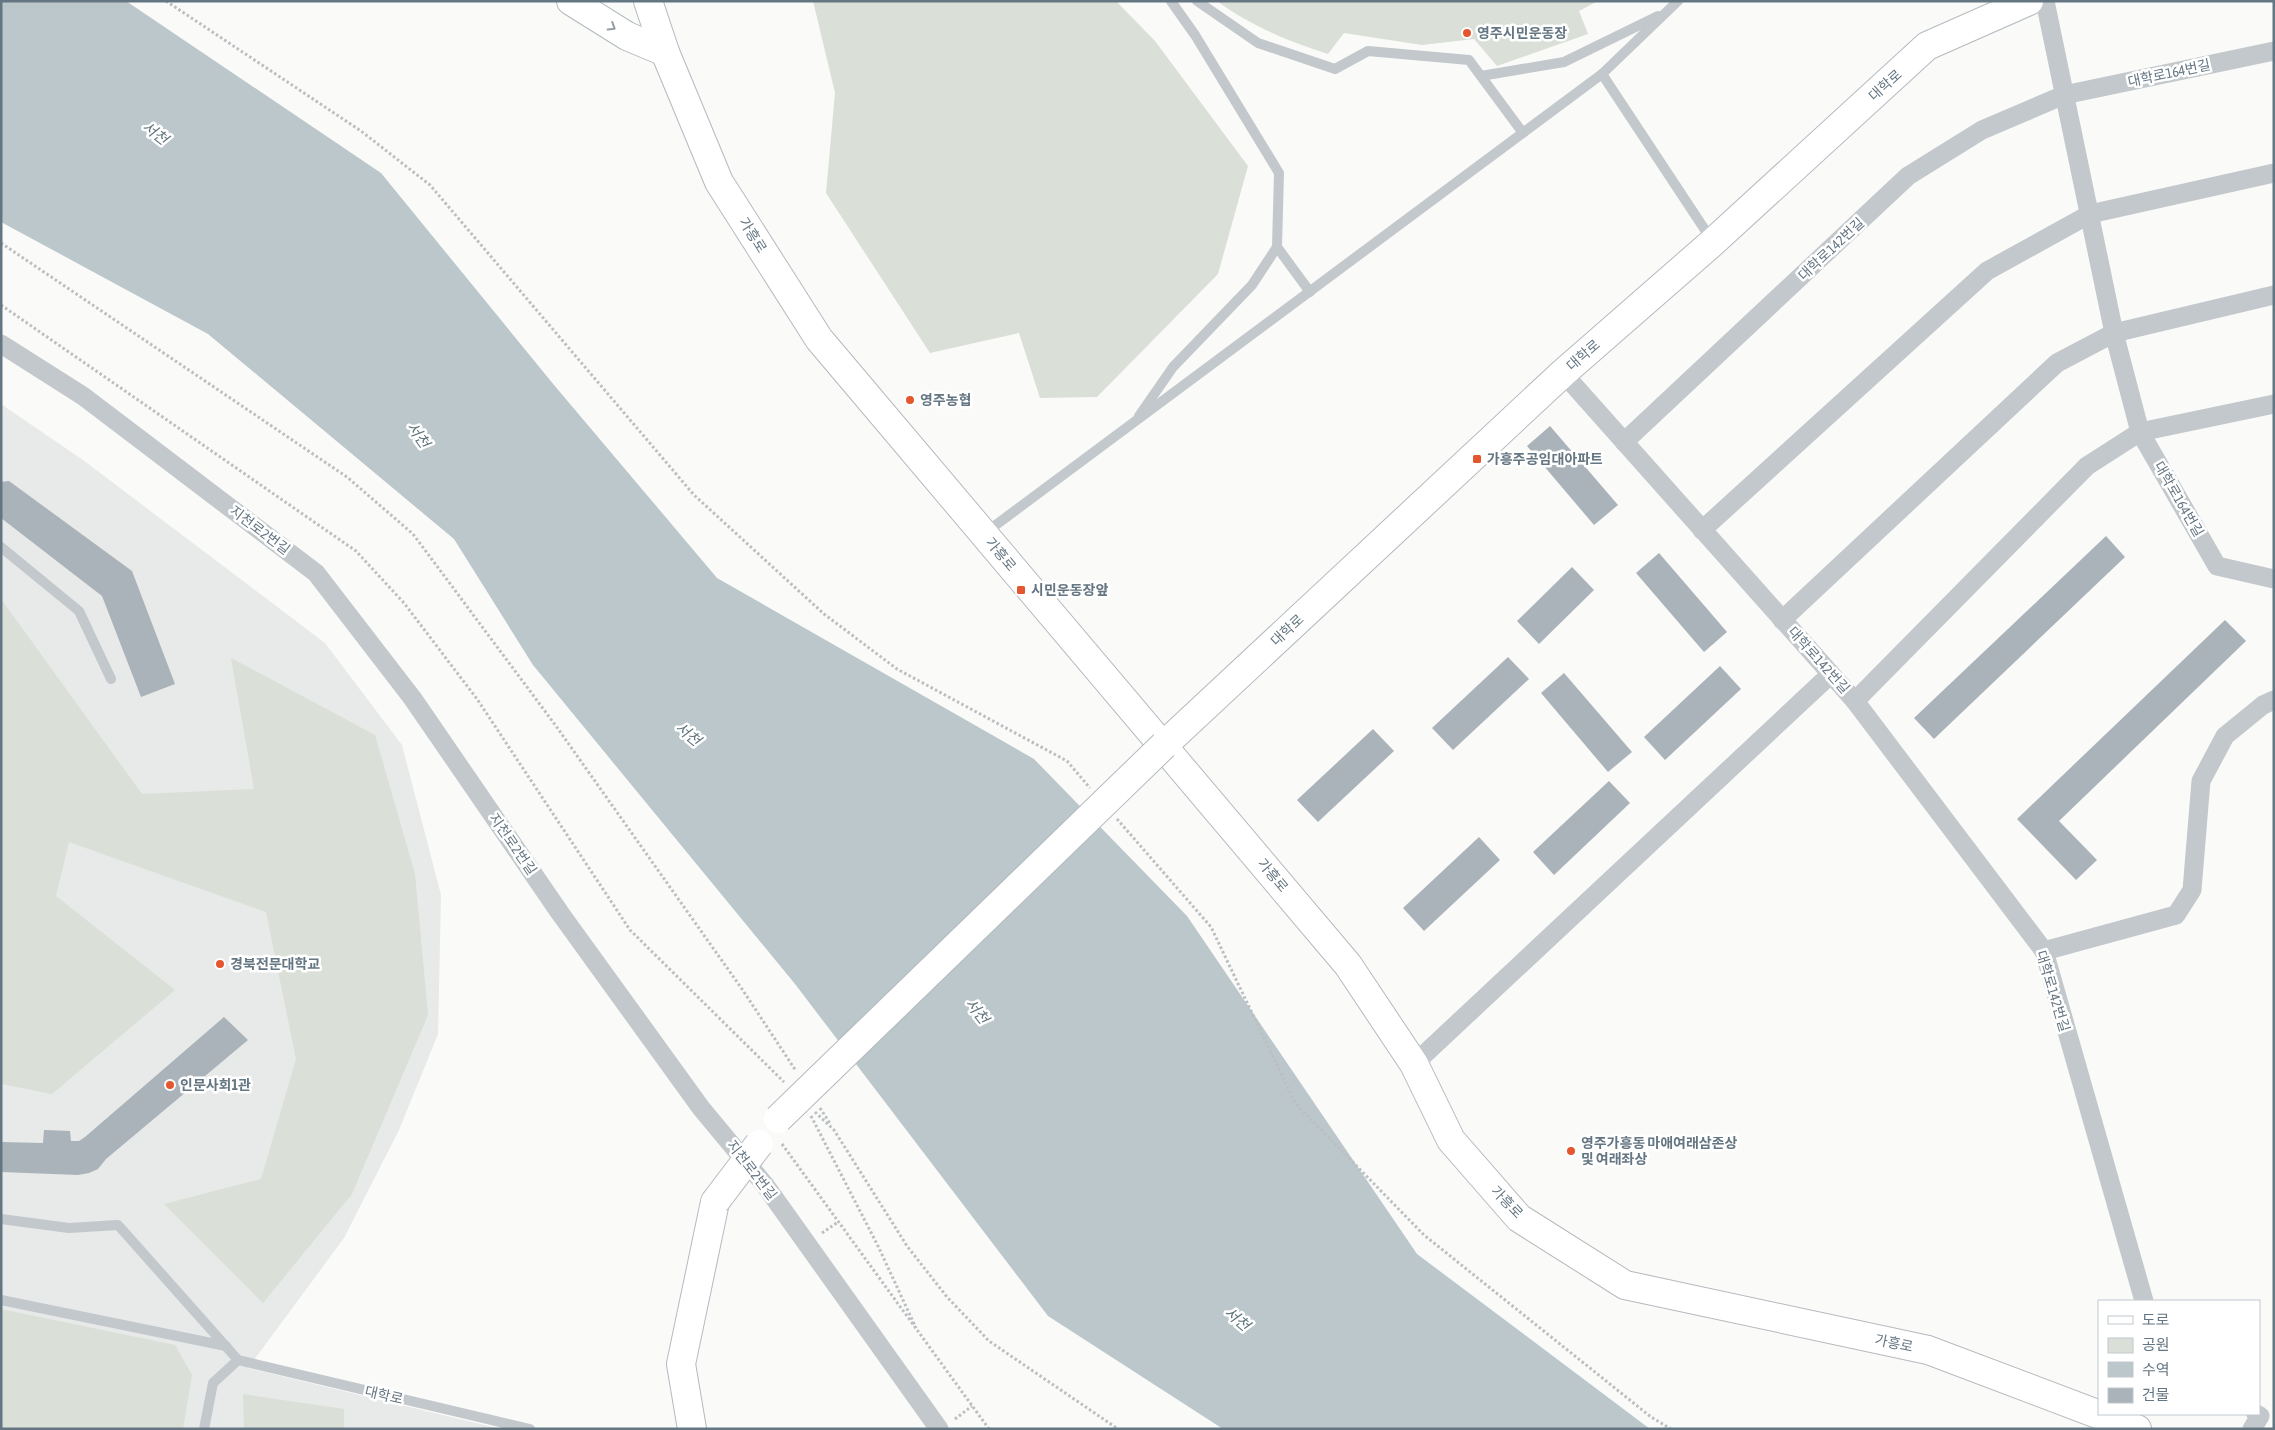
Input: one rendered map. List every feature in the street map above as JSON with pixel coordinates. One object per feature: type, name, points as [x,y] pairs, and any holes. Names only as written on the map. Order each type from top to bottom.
[{"type":"main road","points":[[571,1],[627,36],[665,52]]},
{"type":"main road","name":"가흥로","points":[[648,1],[665,52],[719,182],[819,339],[1348,965],[1414,1064],[1451,1140],[1519,1218],[1625,1284],[1928,1350],[2098,1414]]},
{"type":"main road","name":"대학로","points":[[692,1429],[681,1364],[715,1202],[769,1131],[1164,745],[1563,373],[1713,242],[1927,46],[2029,1]]},
{"type":"main road","name":"가흥로","points":[[2100,1415],[2137,1429]]},
{"type":"street","name":"대학로164번길","points":[[2045,1],[2114,333],[2140,432],[2217,566],[2274,580]]},
{"type":"street","name":"대학로164번길","points":[[2064,95],[2274,50]]},
{"type":"street","name":"대학로142번길","points":[[1624,442],[1908,176],[1982,130],[2064,95]]},
{"type":"street","points":[[1702,530],[1987,271],[2090,214],[2274,173]]},
{"type":"street","points":[[2114,333],[2274,295]]},
{"type":"street","name":"대학로142번길","points":[[1782,620],[2057,363],[2114,333]]},
{"type":"street","name":"지천로2번길","points":[[1,344],[83,396],[316,573],[413,699],[566,920],[701,1108],[765,1185],[944,1426]]},
{"type":"street","name":"대학로142번길","points":[[1563,373],[1855,701],[2044,951],[2144,1300]]},
{"type":"street","points":[[2140,432],[2274,404]]},
{"type":"street","name":"대학로142번길","points":[[1855,701],[2087,466],[2140,432]]},
{"type":"street","points":[[1414,1064],[1831,674]]},
{"type":"street","points":[[2044,951],[2176,915],[2192,890],[2201,781],[2225,736],[2264,705],[2274,700]]},
{"type":"lane","points":[[1134,423],[1173,367],[1252,285],[1278,247],[1279,173],[1195,35],[1170,1]]},
{"type":"lane","points":[[1197,1],[1258,43],[1335,69],[1368,51],[1469,60],[1523,133]]},
{"type":"lane","points":[[984,534],[1602,74],[1678,1]]},
{"type":"lane","points":[[1481,76],[1564,62],[1667,12]]},
{"type":"lane","points":[[1602,74],[1713,242]]},
{"type":"lane","points":[[1278,247],[1310,292]]},
{"type":"lane","points":[[1,547],[80,611],[111,679]]},
{"type":"lane","points":[[1,1219],[69,1228],[118,1225],[238,1360],[213,1383],[204,1429]]},
{"type":"lane","points":[[1,1300],[226,1346]]},
{"type":"lane","name":"대학로","points":[[238,1360],[530,1429]]},
{"type":"path","points":[[166,1],[361,131],[430,185],[522,290],[694,495],[824,614],[896,669],[1067,761],[1093,791]]},
{"type":"path","points":[[1,243],[347,477],[413,534],[561,734],[742,989],[796,1072]]},
{"type":"path","points":[[1,305],[356,551],[404,603],[477,698],[630,930],[790,1088]]},
{"type":"path","points":[[1113,814],[1210,927],[1295,1103],[1424,1235],[1651,1417],[1671,1429]]},
{"type":"path","points":[[818,1105],[906,1246],[947,1297],[989,1342],[1118,1429]]},
{"type":"path","points":[[834,1130],[809,1109],[878,1246],[919,1335]]},
{"type":"path","points":[[769,1131],[989,1429]]},
{"type":"path","points":[[944,1426],[972,1406]]},
{"type":"shaded area","name":"경북전문대학교","points":[[1,404],[83,460],[325,643],[402,745],[441,895],[438,1034],[399,1130],[344,1238],[248,1368],[501,1429],[1,1429]]},
{"type":"green space","points":[[813,1],[1116,1],[1155,41],[1248,166],[1218,274],[1097,397],[1040,398],[1019,333],[930,353],[826,193],[835,93]]},
{"type":"green space","name":"영주시민운동장","points":[[1217,1],[1598,1],[1579,11],[1588,34],[1497,66],[1474,39],[1422,45],[1344,33],[1328,54],[1270,32],[1243,18]]},
{"type":"green space","points":[[1,599],[142,794],[254,789],[231,658],[375,735],[415,874],[428,1015],[352,1194],[263,1303],[164,1204],[261,1179],[296,1059],[266,912],[69,842],[56,896],[175,990],[52,1094],[1,1084]]},
{"type":"green space","points":[[1,1309],[175,1345],[192,1375],[183,1429],[1,1429]]},
{"type":"green space","points":[[243,1394],[344,1409],[344,1429],[244,1429]]},
{"type":"water","name":"서천","points":[[1,1],[126,1],[381,173],[554,385],[717,578],[1034,759],[1187,916],[1417,1254],[1650,1429],[1223,1429],[1048,1316],[795,984],[533,665],[454,539],[208,334],[1,222]]},
{"type":"building","points":[[1550,426],[1618,505],[1594,525],[1527,446]]},
{"type":"building","points":[[9,481],[132,571],[175,684],[141,697],[102,596],[1,518],[1,482]]},
{"type":"building","points":[[2106,536],[2125,557],[1934,739],[1914,718]]},
{"type":"building","points":[[1659,553],[1727,632],[1704,652],[1636,573]]},
{"type":"building","points":[[1572,567],[1594,590],[1539,644],[1517,621]]},
{"type":"building","points":[[2225,620],[2246,641],[2059,821],[2097,860],[2076,880],[2017,819]]},
{"type":"building","points":[[1508,657],[1529,679],[1453,750],[1432,728]]},
{"type":"building","points":[[1720,666],[1741,689],[1665,760],[1644,737]]},
{"type":"building","points":[[1564,673],[1632,752],[1608,772],[1541,693]]},
{"type":"building","points":[[1373,729],[1394,751],[1318,822],[1297,800]]},
{"type":"building","points":[[1609,781],[1630,803],[1554,875],[1533,852]]},
{"type":"building","points":[[1479,837],[1500,860],[1424,931],[1403,908]]},
{"type":"building","name":"인문사회1관","points":[[224,1017],[248,1040],[106,1159],[98,1169],[78,1175],[1,1172],[1,1142],[43,1143],[44,1130],[70,1131],[71,1141],[79,1141]]},
{"type":"place","name":"영주시민운동장","points":[[1467,33]]},
{"type":"place","name":"영주농협","points":[[910,400]]},
{"type":"place","name":"가흥주공임대아파트","points":[[1477,459]]},
{"type":"place","name":"시민운동장앞","points":[[1021,590]]},
{"type":"place","name":"경북전문대학교","points":[[220,964]]},
{"type":"place","name":"인문사회1관","points":[[170,1085]]},
{"type":"place","name":"영주가흥동 마애여래삼존상 및 여래좌상","points":[[1571,1151]]}]
